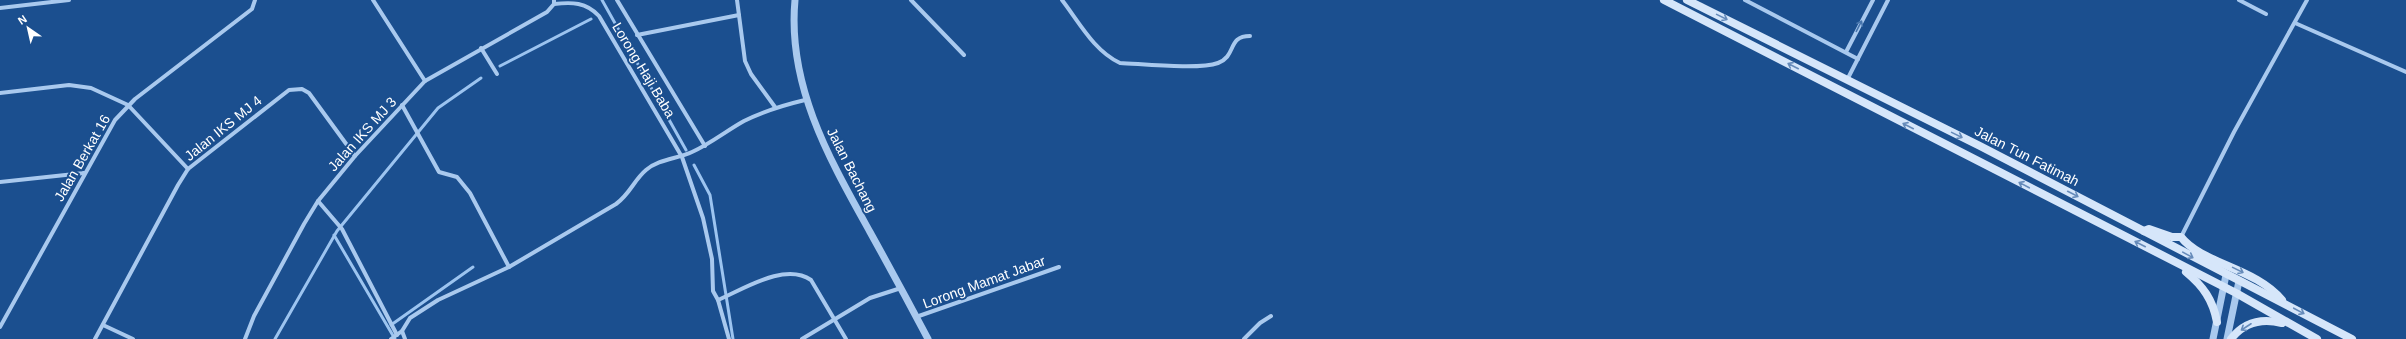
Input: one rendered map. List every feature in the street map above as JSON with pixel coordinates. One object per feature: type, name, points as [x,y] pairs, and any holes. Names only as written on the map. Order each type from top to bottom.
[{"type":"main road","name":"Jalan Tun Fatimah","points":[[1664,0],[2236,293],[2318,339]]},
{"type":"main road","name":"Jalan Tun Fatimah","points":[[1687,0],[2144,231],[2226,275],[2352,339]]},
{"type":"main road","points":[[2144,231],[2149,229],[2172,237],[2181,237],[2190,246],[2256,279],[2274,292],[2284,304]]},
{"type":"main road","points":[[2174,262],[2207,293],[2212,302],[2216,322]]},
{"type":"main road","points":[[2231,339],[2243,327],[2253,322],[2274,321],[2291,325]]},
{"type":"street","points":[[0,8],[69,0]]},
{"type":"street","name":"Jalan Berkat 16","points":[[0,328],[110,127],[128,105],[252,9],[255,0]]},
{"type":"street","points":[[373,0],[425,81]]},
{"type":"street","points":[[617,0],[705,146]]},
{"type":"street","points":[[737,0],[745,61],[751,74],[775,107]]},
{"type":"street","name":"Jalan Bachang","points":[[795,0],[796,49],[805,100],[825,149],[928,339]]},
{"type":"street","points":[[911,0],[964,55]]},
{"type":"street","points":[[1062,0],[1098,48],[1108,57],[1120,63],[1209,66],[1226,60],[1230,56],[1234,43],[1238,38],[1250,36]]},
{"type":"street","points":[[1745,0],[1858,59]]},
{"type":"street","points":[[1846,52],[1873,0]]},
{"type":"street","points":[[1847,80],[1888,0]]},
{"type":"street","points":[[2239,0],[2266,14]]},
{"type":"street","points":[[2181,237],[2234,132],[2308,0]]},
{"type":"street","name":"Jalan IKS MJ 3","points":[[245,339],[254,316],[281,264],[318,201],[355,156],[425,81],[547,12],[554,2]]},
{"type":"street","name":"Lorong Haji Baba","points":[[554,2],[581,4],[591,8],[599,16],[682,157],[703,218],[712,259],[713,291],[720,299],[730,339]]},
{"type":"street","points":[[637,35],[739,15]]},
{"type":"street","points":[[2295,23],[2406,72]]},
{"type":"street","points":[[481,48],[497,74]]},
{"type":"street","points":[[0,93],[77,85],[91,88],[128,105],[188,169]]},
{"type":"street","name":"Jalan IKS MJ 4","points":[[95,339],[188,169],[274,101],[295,88],[309,93],[355,156]]},
{"type":"street","points":[[391,339],[402,331],[410,318],[438,300],[509,267],[626,197],[646,170],[667,160],[682,157],[705,146],[743,122],[775,107],[805,100]]},
{"type":"street","points":[[402,105],[439,172],[457,177],[470,193],[509,267]]},
{"type":"street","points":[[0,182],[84,173]]},
{"type":"street","points":[[318,201],[330,213],[342,229],[397,335]]},
{"type":"street","name":"Lorong Mamat Jabar","points":[[916,317],[1059,267]]},
{"type":"street","points":[[720,299],[781,275],[793,273],[802,274],[811,280],[846,339]]},
{"type":"street","points":[[2213,339],[2226,275]]},
{"type":"street","points":[[2227,339],[2239,281]]},
{"type":"street","points":[[802,339],[870,298],[901,288]]},
{"type":"street","points":[[1244,339],[1260,323],[1271,316]]},
{"type":"street","points":[[103,325],[132,339]]},
{"type":"street","points":[[402,331],[406,339]]},
{"type":"waterway","points":[[602,0],[686,150]]},
{"type":"waterway","points":[[500,66],[591,19]]},
{"type":"waterway","points":[[275,339],[337,231],[438,108],[481,78]]},
{"type":"waterway","points":[[694,165],[710,195],[733,339]]},
{"type":"waterway","points":[[334,235],[395,339]]},
{"type":"waterway","points":[[391,325],[473,267]]}]
